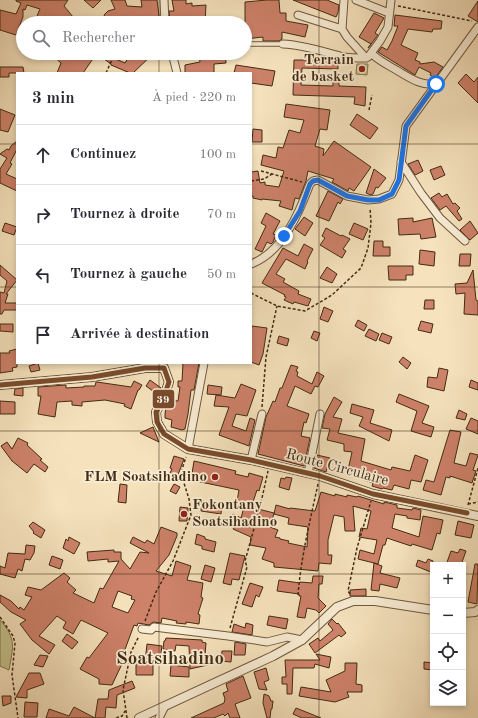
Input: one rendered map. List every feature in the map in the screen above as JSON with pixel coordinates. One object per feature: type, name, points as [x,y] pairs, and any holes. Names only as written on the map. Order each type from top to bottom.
[{"type":"street","points":[[164,0],[165,16]]},
{"type":"street","points":[[344,0],[342,29],[347,37],[369,56],[414,81],[429,85],[436,84]]},
{"type":"street","points":[[356,0],[389,13]]},
{"type":"street","points":[[369,56],[388,27],[391,2]]},
{"type":"street","points":[[298,15],[342,29]]},
{"type":"street","points":[[252,263],[271,252],[284,236],[300,211],[310,184],[313,181],[318,180],[347,196],[370,200],[379,200],[392,194],[399,180],[406,126],[478,27]]},
{"type":"street","points":[[283,44],[296,44],[346,57],[369,56]]},
{"type":"street","points":[[174,60],[177,72]]},
{"type":"street","points":[[401,162],[421,193],[440,218],[465,241]]},
{"type":"street","points":[[188,449],[204,364]]},
{"type":"street","name":"Route Circulaire","points":[[0,385],[92,377],[145,368],[164,368],[169,382],[163,399],[156,412],[157,422],[164,434],[188,449],[251,460],[308,473],[373,494],[478,516]]},
{"type":"street","points":[[251,460],[262,414]]},
{"type":"street","points":[[308,473],[320,414]]},
{"type":"street","points":[[139,718],[273,656],[302,640],[337,607],[353,601],[375,601],[430,610]]},
{"type":"street","points":[[466,613],[477,612]]},
{"type":"street","points":[[142,629],[150,630],[154,627],[266,642],[287,637],[302,640]]},
{"type":"street","points":[[159,718],[165,706]]},
{"type":"lane","points":[[252,44],[283,44]]},
{"type":"path","points":[[391,2],[478,22]]},
{"type":"path","points":[[106,72],[112,60]]},
{"type":"path","points":[[369,110],[372,95]]},
{"type":"path","points":[[261,171],[310,184]]},
{"type":"path","points":[[252,181],[264,179],[272,174]]},
{"type":"path","points":[[252,293],[277,306],[305,311],[332,295],[361,268],[368,248],[371,224],[370,200]]},
{"type":"path","points":[[262,414],[266,357],[277,306]]},
{"type":"path","points":[[127,718],[123,690],[131,652],[142,629],[156,592],[173,562],[191,515],[189,498],[183,480],[182,469],[188,449]]},
{"type":"path","points":[[232,621],[247,567],[246,561],[269,464]]},
{"type":"path","points":[[467,513],[478,468]]},
{"type":"path","points":[[298,595],[308,531],[320,476]]},
{"type":"path","points":[[353,601],[348,590],[357,548],[373,494]]},
{"type":"path","points":[[468,504],[478,502]]},
{"type":"path","points":[[0,617],[13,636],[15,643],[12,675],[18,718]]},
{"type":"path","points":[[116,718],[122,716],[125,711]]},
{"type":"shaded area","name":"Terrain de basket","points":[[357,64],[368,64],[367,75],[356,74]]},
{"type":"shaded area","points":[[0,620],[11,638],[12,655],[9,670],[0,666]]},
{"type":"building","points":[[68,0],[64,6],[72,16],[37,16],[40,9],[27,5],[25,10],[23,9],[23,16],[16,16],[16,35],[0,30],[0,10],[16,14],[21,3],[16,1]]},
{"type":"building","points":[[84,0],[101,0],[93,8]]},
{"type":"building","points":[[111,0],[125,0],[127,6],[142,7],[141,0],[157,0],[159,16],[104,16],[108,11],[115,9]]},
{"type":"building","points":[[172,0],[186,0],[186,4],[192,3],[192,6],[206,5],[205,16],[169,16],[169,11],[174,11]]},
{"type":"building","points":[[279,0],[280,13],[286,13],[286,21],[308,25],[305,37],[282,32],[282,39],[279,41],[263,41],[263,37],[252,38],[252,16],[245,16],[245,2]]},
{"type":"building","points":[[293,0],[327,0],[339,5],[338,13],[336,17]]},
{"type":"building","points":[[478,1],[478,22],[468,16]]},
{"type":"building","points":[[374,13],[384,18],[375,33],[378,35],[368,48],[371,44],[359,37]]},
{"type":"building","points":[[395,15],[442,21],[441,29],[433,29],[432,32],[408,29],[401,45],[418,53],[415,60],[420,62],[420,64],[434,62],[443,67],[435,78],[430,75],[431,73],[419,67],[415,75],[378,52],[382,47],[387,50],[392,41],[398,26],[394,26]]},
{"type":"building","points":[[310,57],[325,57],[328,58],[328,61],[338,61],[338,69],[302,68],[301,85],[333,86],[333,82],[339,82],[339,86],[366,87],[365,106],[354,104],[355,97],[293,95],[294,60],[310,60]]},
{"type":"building","points":[[58,60],[92,60],[84,72],[57,72],[61,63]]},
{"type":"building","points":[[106,60],[118,60],[125,63],[127,60],[147,60],[134,72],[128,72]]},
{"type":"building","points":[[200,60],[226,60],[226,63],[214,64],[214,72],[185,72],[185,65],[200,62]]},
{"type":"building","points":[[236,65],[275,71],[272,86],[252,83],[252,72],[234,72]]},
{"type":"building","points":[[0,67],[23,67],[24,72],[9,73],[9,77],[0,77]]},
{"type":"building","points":[[466,74],[474,82],[478,77],[478,103],[458,83]]},
{"type":"building","points":[[286,104],[330,110],[327,130],[320,129],[315,146],[324,149],[323,156],[334,141],[371,167],[354,191],[349,188],[348,191],[332,182],[334,179],[308,171],[299,199],[295,198],[292,210],[279,206],[281,201],[253,198],[252,172],[258,171],[260,183],[265,182],[265,185],[279,187],[284,171],[261,165],[263,155],[276,158],[278,147],[283,148],[289,130],[300,133],[304,120],[284,117]]},
{"type":"building","points":[[0,109],[15,115],[8,132],[0,130]]},
{"type":"building","points":[[357,114],[378,128],[370,139],[350,125]]},
{"type":"building","points":[[253,129],[262,130],[262,142],[252,142]]},
{"type":"building","points":[[16,142],[16,151],[10,163],[12,164],[6,174],[16,179],[16,191],[0,183],[0,169],[7,158],[0,154],[7,149],[9,150]]},
{"type":"building","points":[[418,160],[423,171],[415,175],[408,164]]},
{"type":"building","points":[[441,166],[445,175],[434,180],[430,170]]},
{"type":"building","points":[[374,169],[386,178],[378,188],[376,187],[371,195],[366,193]]},
{"type":"building","points":[[328,191],[343,199],[340,204],[338,202],[329,221],[316,216]]},
{"type":"building","points":[[439,193],[442,197],[447,194],[453,204],[455,203],[460,208],[457,211],[462,219],[459,221],[446,206],[440,210],[431,198]]},
{"type":"building","points":[[266,213],[280,221],[273,234],[276,235],[273,242],[271,244],[267,242],[262,252],[255,249],[266,226],[261,223]]},
{"type":"building","points":[[304,217],[313,223],[305,236],[295,229]]},
{"type":"building","points":[[413,218],[413,222],[432,218],[436,237],[421,239],[420,234],[399,235],[398,219]]},
{"type":"building","points":[[470,221],[478,233],[470,240],[460,230]]},
{"type":"building","points":[[5,223],[16,227],[14,235],[2,231]]},
{"type":"building","points":[[354,223],[368,229],[363,240],[349,234]]},
{"type":"building","points":[[326,228],[350,239],[343,249],[346,251],[342,258],[320,245],[325,238],[322,236]]},
{"type":"building","points":[[374,241],[383,241],[383,247],[390,247],[390,256],[373,256]]},
{"type":"building","points":[[304,244],[313,249],[305,269],[286,259],[276,274],[285,279],[283,282],[299,291],[298,294],[311,299],[308,306],[294,302],[293,304],[284,300],[286,297],[284,296],[285,295],[262,283],[283,248],[298,256]]},
{"type":"building","points":[[420,250],[435,252],[434,266],[419,264]]},
{"type":"building","points":[[460,254],[471,254],[470,266],[459,266]]},
{"type":"building","points":[[0,265],[16,279],[16,281],[6,294],[8,294],[5,303],[16,303],[16,310],[4,310],[2,314],[0,314],[0,292],[4,293],[7,281],[0,275]]},
{"type":"building","points":[[388,266],[413,266],[413,275],[406,275],[406,280],[389,280]]},
{"type":"building","points":[[327,267],[337,274],[332,283],[320,278]]},
{"type":"building","points":[[473,270],[476,300],[478,301],[478,315],[464,314],[465,293],[456,294],[455,284],[467,283]]},
{"type":"building","points":[[425,300],[434,300],[434,309],[424,309]]},
{"type":"building","points":[[324,307],[333,311],[328,322],[320,319]]},
{"type":"building","points":[[358,320],[367,325],[364,331],[355,326]]},
{"type":"building","points":[[421,321],[433,324],[431,333],[418,330]]},
{"type":"building","points":[[0,324],[13,324],[13,332],[0,331]]},
{"type":"building","points":[[252,326],[267,328],[263,354],[259,365],[252,362]]},
{"type":"building","points":[[369,329],[379,334],[376,341],[365,336]]},
{"type":"building","points":[[314,331],[320,333],[317,341],[311,338]]},
{"type":"building","points":[[382,333],[392,337],[389,344],[379,340]]},
{"type":"building","points":[[279,336],[289,339],[287,346],[277,343]]},
{"type":"building","points":[[16,349],[17,367],[12,368],[13,371],[0,373],[0,353],[10,353],[9,351]]},
{"type":"building","points":[[403,357],[411,363],[407,369],[399,362]]},
{"type":"building","points":[[38,364],[40,370],[31,372],[29,366]]},
{"type":"building","points":[[183,364],[199,364],[194,390],[191,390],[185,429],[182,430],[171,427],[172,420],[165,418],[165,414],[168,400],[178,401],[180,387],[178,387],[178,381],[182,381]]},
{"type":"building","points":[[291,365],[298,367],[296,371],[298,372],[297,376],[312,384],[317,372],[324,376],[318,387],[315,386],[311,394],[295,386],[287,406],[309,414],[306,423],[304,422],[301,436],[310,438],[304,466],[258,454],[266,417],[273,401],[275,402],[280,388],[282,388]]},
{"type":"building","points":[[439,368],[448,370],[444,391],[427,387],[428,377],[437,378]]},
{"type":"building","points":[[150,380],[161,388],[157,394],[146,386]]},
{"type":"building","points":[[471,380],[478,383],[478,390],[469,387]]},
{"type":"building","points":[[134,381],[142,385],[138,390],[131,409],[124,406],[125,404],[105,400],[82,402],[82,406],[72,405],[72,401],[57,402],[55,417],[38,414],[41,396],[38,396],[38,387],[66,385],[66,388],[84,387],[95,386],[97,382],[131,387]]},
{"type":"building","points":[[241,384],[256,390],[247,416],[236,414],[232,426],[246,431],[250,418],[255,420],[249,446],[219,435],[229,407],[214,406],[216,395],[235,398]]},
{"type":"building","points":[[208,385],[222,387],[221,395],[207,394]]},
{"type":"building","points":[[23,388],[23,396],[14,395],[15,389]]},
{"type":"building","points":[[399,394],[429,406],[422,423],[434,427],[431,437],[411,431],[417,411],[396,402]]},
{"type":"building","points":[[334,397],[342,402],[333,417],[342,419],[338,433],[365,439],[361,461],[391,470],[392,467],[410,471],[415,455],[428,460],[421,482],[411,480],[409,489],[394,485],[392,490],[382,489],[372,486],[373,483],[364,480],[366,474],[348,470],[352,452],[344,451],[344,444],[327,440],[330,429],[322,428],[325,414]]},
{"type":"building","points":[[0,401],[15,402],[15,414],[0,414]]},
{"type":"building","points":[[352,404],[374,410],[370,423],[392,430],[389,441],[359,426],[363,417],[350,413]]},
{"type":"building","points":[[459,410],[467,414],[465,420],[456,418]]},
{"type":"building","points":[[471,418],[478,421],[478,434],[466,429]]},
{"type":"building","points":[[153,427],[159,442],[140,433]]},
{"type":"building","points":[[450,430],[461,432],[454,463],[466,466],[470,453],[478,455],[473,470],[476,471],[472,483],[450,476],[450,478],[446,477],[441,495],[423,490],[426,480],[434,482]]},
{"type":"building","points":[[18,438],[28,443],[27,445],[42,459],[40,460],[48,467],[45,472],[34,464],[27,473],[12,461],[1,446],[7,442],[12,449]]},
{"type":"building","points":[[317,455],[330,458],[326,472],[314,468]]},
{"type":"building","points":[[174,456],[184,459],[176,480],[169,475],[172,469],[170,468]]},
{"type":"building","points":[[194,461],[236,471],[235,474],[248,477],[249,473],[263,477],[259,491],[257,490],[252,505],[255,506],[254,508],[274,513],[270,527],[278,530],[275,537],[289,541],[288,543],[307,547],[308,527],[288,524],[289,518],[274,514],[276,505],[290,509],[315,511],[321,492],[335,496],[335,494],[347,497],[347,495],[358,496],[384,504],[384,502],[397,505],[397,508],[412,510],[413,508],[421,510],[420,520],[395,514],[392,528],[419,537],[423,516],[443,520],[440,534],[437,533],[432,550],[412,544],[411,546],[387,538],[385,545],[383,545],[378,564],[358,559],[360,550],[374,554],[377,540],[359,537],[361,528],[367,529],[371,511],[353,506],[355,531],[345,531],[344,517],[334,515],[328,540],[328,555],[332,555],[331,564],[319,563],[318,571],[274,567],[274,563],[262,559],[266,548],[250,545],[251,537],[233,529],[235,526],[229,523],[233,514],[241,518],[245,503],[237,501],[239,490],[191,480]]},
{"type":"building","points":[[286,477],[292,478],[289,490],[279,487],[281,478],[285,479]]},
{"type":"building","points":[[120,484],[127,485],[126,503],[118,502]]},
{"type":"building","points":[[174,484],[180,487],[176,494],[170,491]]},
{"type":"building","points":[[202,501],[222,505],[221,514],[201,511]]},
{"type":"building","name":"Fokontany Soatsihadino","points":[[180,507],[188,508],[187,521],[179,521]]},
{"type":"building","points":[[458,521],[474,525],[471,538],[455,535]]},
{"type":"building","points":[[33,522],[45,530],[41,538],[33,533],[34,532],[29,526]]},
{"type":"building","points":[[161,527],[177,533],[169,555],[156,571],[172,576],[176,561],[191,566],[187,580],[203,583],[201,597],[203,598],[198,614],[200,615],[199,624],[186,622],[186,624],[176,623],[177,621],[162,618],[161,623],[153,622],[149,625],[138,623],[137,626],[134,625],[120,663],[122,664],[112,685],[99,684],[99,679],[80,669],[87,657],[89,658],[108,633],[81,620],[73,634],[63,628],[66,622],[57,616],[39,636],[55,645],[49,654],[32,640],[20,624],[26,620],[11,612],[0,602],[0,595],[11,601],[19,609],[20,607],[24,610],[32,597],[25,595],[28,587],[41,590],[64,573],[70,578],[67,582],[76,590],[73,593],[94,603],[100,588],[103,589],[119,561],[108,562],[108,559],[88,561],[87,552],[114,550],[114,552],[121,552],[121,559],[130,569],[140,552],[149,553],[130,543],[133,537],[145,543],[147,540],[154,544]],"holes":[[[118,591],[132,596],[131,599],[135,600],[128,613],[112,607]]]},
{"type":"building","points":[[197,534],[205,537],[205,539],[216,542],[214,552],[202,549],[202,546],[195,544]]},
{"type":"building","points":[[69,537],[80,543],[74,554],[63,548],[66,539],[68,541]]},
{"type":"building","points":[[26,545],[35,546],[34,553],[30,560],[25,559],[22,571],[18,569],[15,578],[0,574],[0,566],[5,568],[8,553],[25,554]]},
{"type":"building","points":[[460,549],[466,551],[462,562],[447,562],[451,551],[458,553]]},
{"type":"building","points":[[230,553],[245,556],[239,580],[232,579],[231,585],[223,583]]},
{"type":"building","points":[[52,556],[63,560],[60,569],[49,565]]},
{"type":"building","points":[[428,559],[433,561],[430,562],[430,572],[416,566],[418,560],[426,563]]},
{"type":"building","points":[[374,563],[382,566],[380,573],[400,578],[397,588],[380,584],[379,591],[371,590]]},
{"type":"building","points":[[475,564],[478,564],[477,604],[468,602]]},
{"type":"building","points":[[205,565],[215,568],[211,582],[201,579]]},
{"type":"building","points":[[313,576],[323,576],[322,584],[319,584],[318,598],[326,606],[319,613],[316,610],[307,608],[305,618],[297,617],[301,596],[299,596],[299,594],[277,591],[279,580],[312,583]]},
{"type":"building","points":[[250,583],[263,587],[259,597],[256,595],[252,607],[242,604]]},
{"type":"building","points":[[366,589],[366,596],[350,596],[350,590]]},
{"type":"building","points":[[269,616],[288,619],[286,629],[267,625]]},
{"type":"building","points":[[332,619],[337,624],[338,623],[346,633],[341,637],[339,635],[315,653],[309,644],[318,638],[320,641],[333,630],[328,624]]},
{"type":"building","points":[[246,623],[253,625],[252,635],[232,632],[234,624],[245,628]]},
{"type":"building","points":[[67,634],[78,642],[72,649],[62,641]]},
{"type":"building","points":[[166,638],[202,640],[202,642],[206,643],[205,655],[210,654],[212,664],[190,669],[189,646],[176,645],[175,651],[163,649]]},
{"type":"building","points":[[235,642],[246,644],[245,655],[234,655]]},
{"type":"building","points":[[147,644],[162,646],[160,660],[153,659],[153,675],[136,675],[136,662],[145,662]]},
{"type":"building","points":[[222,651],[232,651],[231,662],[221,661]]},
{"type":"building","points":[[316,654],[331,657],[329,668],[315,664],[314,668],[293,668],[292,694],[287,694],[287,684],[282,684],[282,677],[286,677],[285,660],[320,660]]},
{"type":"building","points":[[40,655],[48,656],[43,667],[34,665]]},
{"type":"building","points":[[424,662],[430,663],[430,670],[424,669]]},
{"type":"building","points":[[345,663],[357,663],[356,684],[362,685],[362,692],[347,692],[349,697],[335,702],[299,696],[301,687],[331,692],[326,680],[345,671]]},
{"type":"building","points":[[171,665],[189,667],[189,677],[170,676]]},
{"type":"building","points":[[266,668],[269,680],[264,682],[267,690],[259,689],[254,672]]},
{"type":"building","points":[[29,673],[40,673],[44,684],[27,690],[27,698],[16,697]]},
{"type":"building","points":[[243,676],[251,698],[235,704],[240,718],[230,718],[228,713],[225,716],[223,714],[214,718],[191,718],[224,703],[225,699],[223,693],[228,691],[226,684]]},
{"type":"building","points":[[132,681],[135,688],[117,695],[116,708],[106,707],[105,718],[95,718],[98,699],[108,699],[109,690]]},
{"type":"building","points":[[264,694],[269,696],[271,701],[273,701],[270,718],[267,718],[263,703]]},
{"type":"building","points":[[2,696],[11,696],[11,703],[3,706]]},
{"type":"building","points":[[25,702],[38,703],[37,717],[24,717]]},
{"type":"building","points":[[74,707],[95,718],[46,718],[49,709],[69,716]]},
{"type":"building","points":[[296,708],[321,718],[302,718],[293,714]]},
{"type":"transit line","name":"39","points":[[0,385],[92,377],[145,368],[164,368],[169,382],[163,399],[156,412],[157,422],[164,434],[188,449],[251,460],[320,476],[373,494],[467,513]]},
{"type":"place","name":"Terrain de basket","points":[[362,69]]},
{"type":"place","name":"FLM Soatsihadino","points":[[215,477]]},
{"type":"place","name":"Fokontany Soatsihadino","points":[[184,514]]},
{"type":"district","name":"Soatsihadino","points":[[170,659]]},
{"type":"route","points":[[284,236],[300,211],[310,184],[313,181],[318,180],[347,196],[368,200],[379,200],[392,194],[399,180],[406,126],[419,110],[436,84]]}]
